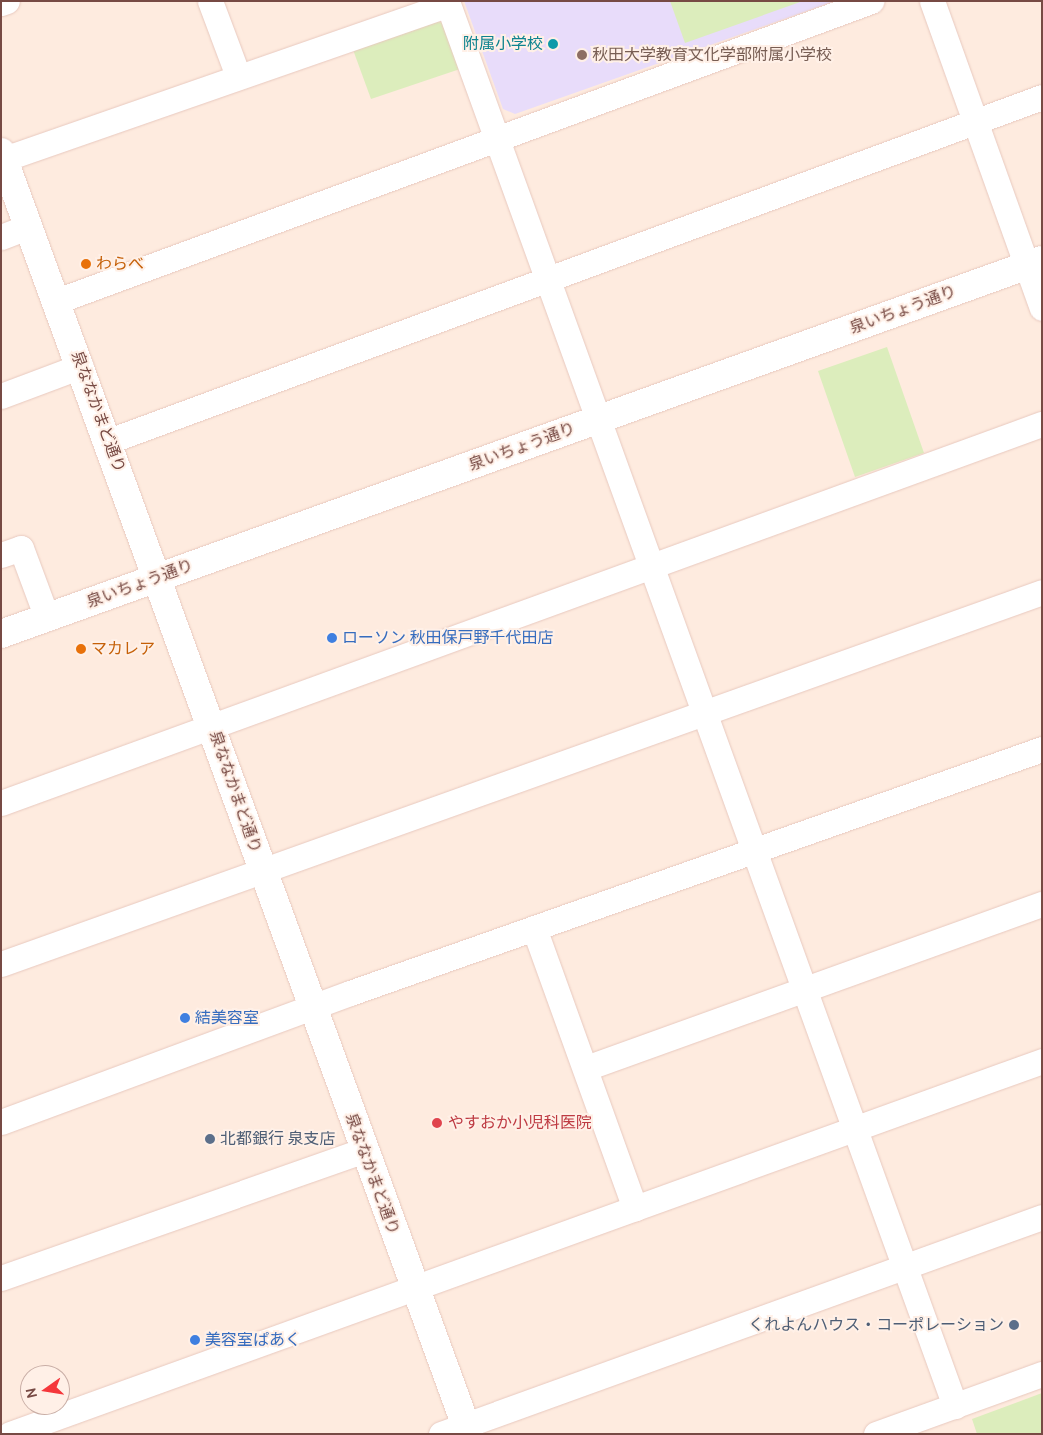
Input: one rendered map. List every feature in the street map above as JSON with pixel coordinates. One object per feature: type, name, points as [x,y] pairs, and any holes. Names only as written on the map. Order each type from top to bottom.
[{"type":"street","points":[[1,3],[7,1]]},
{"type":"street","points":[[210,1],[238,76]]},
{"type":"street","points":[[57,301],[871,1]]},
{"type":"street","points":[[932,1],[975,122],[1035,262],[1042,308]]},
{"type":"street","points":[[3,155],[448,4],[498,138],[753,852],[955,1406]]},
{"type":"street","points":[[109,441],[1042,97]]},
{"type":"street","name":"泉ななかまど通り","points":[[3,155],[82,366],[311,1008],[414,1287],[458,1431]]},
{"type":"street","points":[[1,237],[30,226]]},
{"type":"street","name":"泉いちょう通り","points":[[1,634],[1035,262]]},
{"type":"street","points":[[1,396],[82,366]]},
{"type":"street","points":[[1,802],[211,724],[1042,424]]},
{"type":"street","points":[[1,555],[21,548],[47,618]]},
{"type":"street","points":[[1,964],[1042,592]]},
{"type":"street","points":[[1,1122],[534,928],[1042,750]]},
{"type":"street","points":[[586,1068],[1042,904]]},
{"type":"street","points":[[534,928],[635,1208]]},
{"type":"street","points":[[10,1434],[1042,1061]]},
{"type":"street","points":[[1,1278],[364,1150]]},
{"type":"street","points":[[458,1431],[1042,1217]]},
{"type":"street","points":[[876,1434],[1042,1374]]},
{"type":"shaded area","name":"秋田大学教育文化学部附属小学校","points":[[464,1],[835,1],[515,114],[503,109]]},
{"type":"green space","points":[[670,1],[803,1],[685,43]]},
{"type":"green space","points":[[429,20],[444,23],[460,69],[371,99],[352,47]]},
{"type":"green space","points":[[887,347],[924,453],[855,477],[818,371]]},
{"type":"green space","points":[[1042,1393],[1042,1434],[977,1434],[972,1419]]},
{"type":"place","name":"附属小学校","points":[[553,44]]},
{"type":"place","name":"秋田大学教育文化学部附属小学校","points":[[582,55]]},
{"type":"place","name":"わらべ","points":[[86,264]]},
{"type":"place","name":"ローソン 秋田保戸野千代田店","points":[[332,638]]},
{"type":"place","name":"マカレア","points":[[81,649]]},
{"type":"place","name":"結美容室","points":[[185,1018]]},
{"type":"place","name":"やすおか小児科医院","points":[[437,1123]]},
{"type":"place","name":"北都銀行 泉支店","points":[[210,1139]]},
{"type":"place","name":"くれよんハウス・コーポレーション","points":[[1014,1325]]},
{"type":"place","name":"美容室ぱあく","points":[[195,1340]]}]
